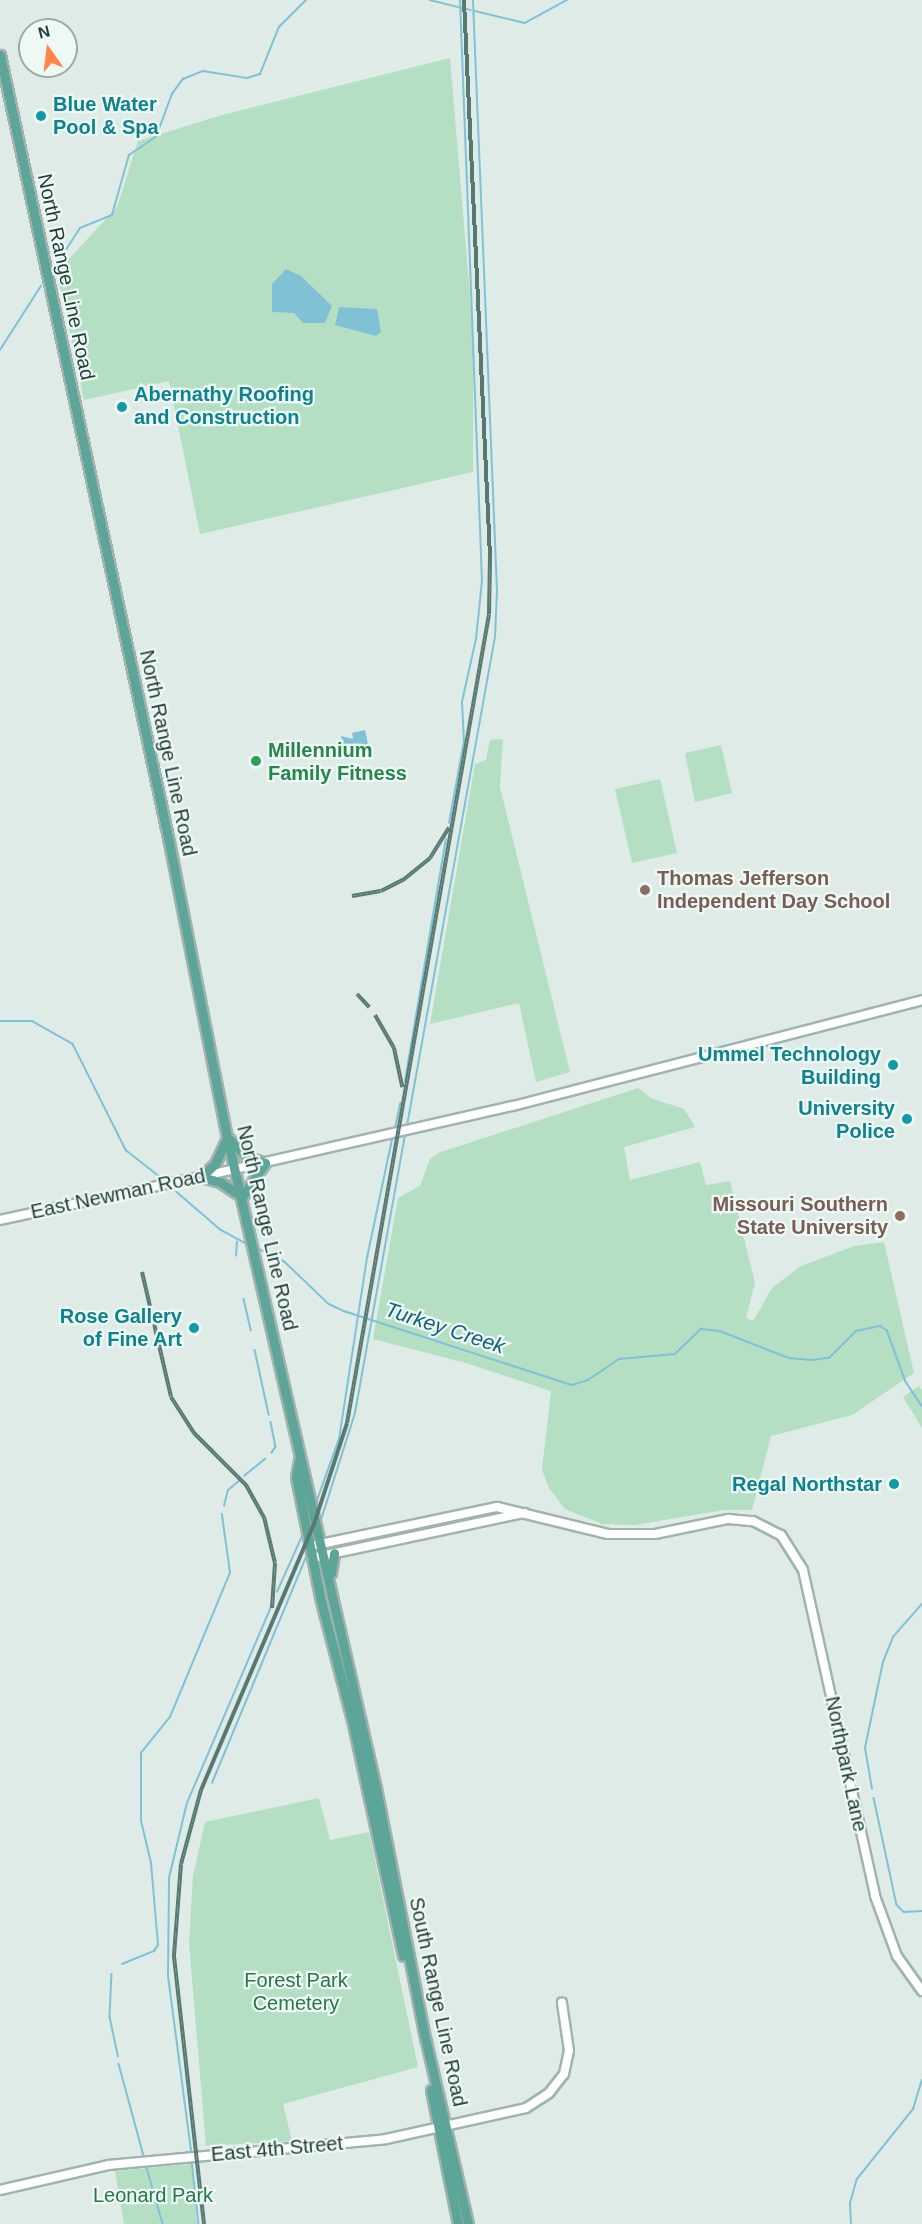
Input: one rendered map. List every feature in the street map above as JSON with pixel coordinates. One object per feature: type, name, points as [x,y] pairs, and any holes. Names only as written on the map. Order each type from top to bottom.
[{"type":"main road","name":"North Range Line Road","points":[[0,55],[167,835],[227,1137],[259,1268],[299,1458],[321,1544],[372,1789]]},
{"type":"main road","points":[[235,1169],[513,1106],[922,1000]]},
{"type":"main road","points":[[196,1178],[215,1164],[227,1137],[240,1152],[265,1163]]},
{"type":"main road","points":[[196,1178],[220,1182],[242,1197],[265,1163]]},
{"type":"main road","name":"North Range Line Road","points":[[299,1458],[296,1477],[312,1558],[372,1789]]},
{"type":"main road","points":[[334,1553],[329,1565],[343,1632],[341,1643]]},
{"type":"main road","name":"South Range Line Road","points":[[372,1789],[443,2128],[458,2224]]},
{"type":"main road","name":"South Range Line Road","points":[[443,2128],[468,2224]]},
{"type":"street","name":"East Newman Road","points":[[0,1220],[235,1169]]},
{"type":"street","points":[[310,1546],[486,1508],[511,1508],[525,1513]]},
{"type":"street","points":[[312,1558],[525,1513]]},
{"type":"street","name":"Northpark Lane","points":[[525,1513],[608,1534],[641,1536],[742,1519],[781,1534],[803,1570],[875,1896],[897,1956],[922,1991]]},
{"type":"street","name":"East 4th Street","points":[[0,2190],[108,2165],[386,2139],[517,2111],[549,2093],[567,2062],[562,2002]]},
{"type":"green space","points":[[450,58],[473,332],[473,472],[200,534],[169,381],[84,400],[57,272],[117,207],[138,141],[222,115]]},
{"type":"green space","points":[[503,739],[500,787],[570,1072],[536,1082],[519,1003],[430,1024],[475,764],[486,760],[490,740]]},
{"type":"green space","points":[[721,745],[732,793],[695,802],[685,753]]},
{"type":"green space","points":[[660,779],[677,853],[632,863],[615,789]]},
{"type":"green space","points":[[638,1088],[651,1098],[684,1109],[695,1127],[624,1147],[630,1180],[700,1162],[706,1185],[730,1181],[755,1283],[746,1318],[753,1321],[772,1288],[801,1266],[854,1246],[884,1242],[914,1373],[852,1415],[771,1436],[752,1510],[724,1510],[635,1525],[602,1524],[565,1509],[549,1488],[542,1470],[551,1391],[466,1363],[373,1339],[398,1198],[420,1186],[430,1159],[438,1153]]},
{"type":"green space","points":[[919,1386],[922,1390],[922,1428],[903,1397]]},
{"type":"green space","name":"Forest Park Cemetery","points":[[319,1798],[330,1840],[369,1832],[418,2067],[283,2104],[292,2141],[206,2146],[189,1943],[193,1876],[205,1822]]},
{"type":"green space","name":"Leonard Park","points":[[191,2164],[197,2224],[124,2224],[115,2171]]},
{"type":"water","points":[[286,269],[301,276],[332,306],[325,323],[303,323],[294,313],[272,312],[272,284]]},
{"type":"water","points":[[339,307],[377,309],[381,332],[376,336],[335,325]]},
{"type":"water","points":[[365,730],[369,749],[356,751],[355,747],[345,753],[341,736],[353,739],[352,733]]},
{"type":"waterway","points":[[55,267],[80,228],[112,215],[129,155],[156,137],[172,94],[183,79],[203,71],[247,78],[260,74],[279,27],[306,0]]},
{"type":"waterway","points":[[430,0],[458,7]]},
{"type":"waterway","points":[[449,823],[464,741],[462,702],[476,639],[482,581],[460,0]]},
{"type":"waterway","points":[[407,1126],[495,637],[497,591],[473,0]]},
{"type":"waterway","points":[[475,11],[525,23],[567,0]]},
{"type":"waterway","points":[[462,8],[471,10]]},
{"type":"waterway","points":[[0,350],[41,286]]},
{"type":"waterway","points":[[405,1081],[446,839]]},
{"type":"waterway","name":"Turkey Creek","points":[[0,1021],[32,1021],[73,1044],[126,1150],[164,1180]]},
{"type":"waterway","points":[[395,1128],[400,1104]]},
{"type":"waterway","points":[[320,1523],[355,1413],[405,1136]]},
{"type":"waterway","points":[[316,1503],[339,1439],[367,1258],[392,1139]]},
{"type":"waterway","name":"Turkey Creek","points":[[170,1186],[221,1230],[247,1244]]},
{"type":"waterway","points":[[236,1256],[237,1242]]},
{"type":"waterway","name":"Turkey Creek","points":[[257,1248],[284,1261],[329,1304],[344,1311],[572,1385],[588,1380],[619,1359],[675,1354],[701,1329],[720,1331],[789,1358],[812,1360],[829,1358],[856,1331],[880,1326],[887,1330],[906,1382],[922,1406]]},
{"type":"waterway","points":[[244,1299],[251,1330]]},
{"type":"waterway","points":[[255,1350],[269,1414]]},
{"type":"waterway","points":[[271,1422],[276,1447],[272,1453]]},
{"type":"waterway","points":[[244,1476],[265,1459]]},
{"type":"waterway","points":[[224,1506],[228,1490],[239,1481]]},
{"type":"waterway","points":[[122,1964],[154,1951],[158,1945],[151,1863],[141,1821],[141,1753],[170,1717],[230,1573],[222,1515]]},
{"type":"waterway","points":[[277,1592],[304,1532]]},
{"type":"waterway","points":[[212,1783],[307,1555]]},
{"type":"waterway","points":[[872,1789],[865,1748],[883,1662],[893,1637],[922,1604]]},
{"type":"waterway","points":[[191,2151],[168,1976],[169,1878],[187,1803],[271,1607]]},
{"type":"waterway","points":[[874,1798],[897,1905],[904,1912],[922,1911]]},
{"type":"waterway","points":[[112,1974],[110,2017],[118,2056]]},
{"type":"waterway","points":[[119,2064],[144,2156]]},
{"type":"waterway","points":[[851,2224],[850,2203],[857,2179],[913,2109],[922,2080]]},
{"type":"waterway","points":[[192,2161],[199,2224]]},
{"type":"waterway","points":[[146,2165],[163,2224]]},
{"type":"railway","points":[[204,2224],[174,1955],[181,1864],[201,1790],[315,1521],[347,1423],[489,614],[490,556],[464,0]]},
{"type":"railway","points":[[352,896],[381,891],[403,880],[430,858],[449,827]]},
{"type":"railway","points":[[357,994],[369,1007]]},
{"type":"railway","points":[[375,1015],[394,1048],[402,1087]]},
{"type":"railway","points":[[142,1272],[171,1397],[194,1433],[246,1485],[264,1517],[275,1563],[272,1608]]},
{"type":"place","name":"Blue Water Pool & Spa","points":[[41,116]]},
{"type":"place","name":"Abernathy Roofing and Construction","points":[[122,407]]},
{"type":"place","name":"Millennium Family Fitness","points":[[256,761]]},
{"type":"place","name":"Thomas Jefferson Independent Day School","points":[[645,890]]},
{"type":"place","name":"Ummel Technology Building","points":[[893,1065]]},
{"type":"place","name":"University Police","points":[[907,1119]]},
{"type":"place","name":"Missouri Southern State University","points":[[900,1216]]},
{"type":"place","name":"Rose Gallery of Fine Art","points":[[194,1328]]},
{"type":"place","name":"Regal Northstar","points":[[894,1484]]}]
